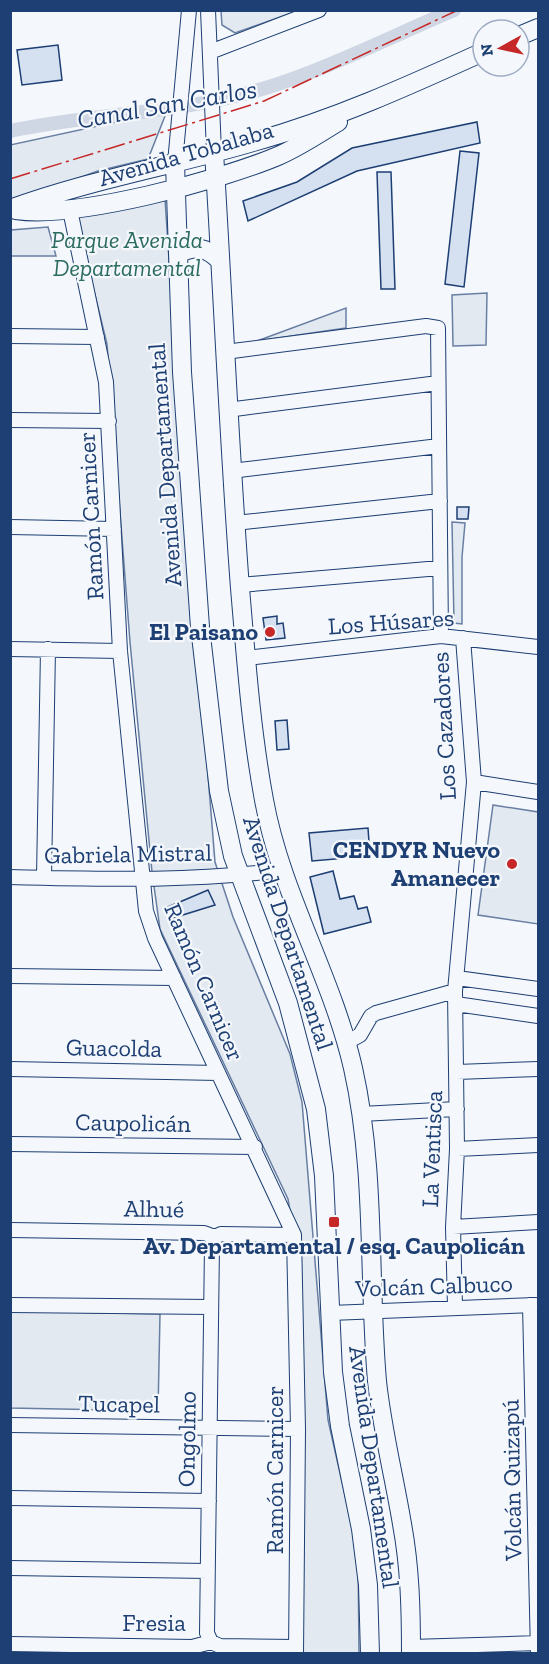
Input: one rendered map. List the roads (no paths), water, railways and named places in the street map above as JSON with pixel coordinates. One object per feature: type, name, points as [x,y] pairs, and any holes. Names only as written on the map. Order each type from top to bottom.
[{"type":"main road","name":"Avenida Tobalaba","points":[[11,209],[77,186],[264,139],[362,106],[471,57]]},
{"type":"main road","name":"Avenida Tobalaba","points":[[11,209],[44,213],[70,210],[216,176],[290,150],[362,106]]},
{"type":"main road","name":"Avenida Departamental","points":[[214,152],[235,523],[246,658],[264,801],[282,870],[337,1010],[347,1042],[361,1114],[368,1189],[372,1310],[379,1400],[409,1575],[411,1650]]},
{"type":"main road","name":"Avenida Departamental","points":[[175,163],[174,187],[182,372],[200,627],[224,821],[239,875],[288,1003],[312,1090],[324,1176],[336,1399],[365,1561],[370,1653]]},
{"type":"main road","points":[[178,254],[190,248],[202,248],[220,261]]},
{"type":"street","name":"Avenida Departamental","points":[[175,163],[189,10]]},
{"type":"street","name":"Avenida Departamental","points":[[208,10],[214,152]]},
{"type":"street","points":[[210,52],[319,10]]},
{"type":"street","name":"Ramón Carnicer","points":[[70,210],[106,382],[120,651],[142,880],[152,929],[294,1235],[298,1429],[296,1650]]},
{"type":"street","points":[[225,352],[426,326],[438,328],[441,636]]},
{"type":"street","points":[[10,336],[97,337]]},
{"type":"street","points":[[227,410],[438,383]]},
{"type":"street","points":[[10,420],[109,421]]},
{"type":"street","points":[[231,471],[439,446]]},
{"type":"street","points":[[235,523],[440,501]]},
{"type":"street","points":[[10,527],[114,529]]},
{"type":"street","points":[[240,585],[440,568]]},
{"type":"street","name":"Los Húsares","points":[[246,658],[441,636],[538,647]]},
{"type":"street","name":"Los Cazadores","points":[[456,991],[474,782],[463,638]]},
{"type":"street","points":[[10,649],[120,651]]},
{"type":"street","points":[[44,878],[48,649]]},
{"type":"street","points":[[474,782],[538,792]]},
{"type":"street","name":"Gabriela Mistral","points":[[10,877],[142,880],[239,875],[282,870]]},
{"type":"street","points":[[10,976],[174,978]]},
{"type":"street","points":[[347,1042],[360,1035],[370,1016],[376,1013],[456,991],[538,989]]},
{"type":"street","points":[[456,991],[538,1016]]},
{"type":"street","name":"La Ventisca","points":[[455,1307],[453,1227],[457,1149],[456,991]]},
{"type":"street","name":"Guacolda","points":[[10,1069],[218,1073]]},
{"type":"street","points":[[457,1072],[538,1069]]},
{"type":"street","points":[[361,1114],[457,1109]]},
{"type":"street","name":"Caupolicán","points":[[10,1144],[255,1147]]},
{"type":"street","points":[[457,1149],[538,1145]]},
{"type":"street","points":[[453,1227],[538,1222]]},
{"type":"street","name":"Alhué","points":[[10,1230],[200,1232],[215,1237],[221,1234],[294,1235]]},
{"type":"street","name":"Ongolmo","points":[[211,1642],[207,1633],[212,1245],[215,1237]]},
{"type":"street","points":[[10,1305],[211,1307]]},
{"type":"street","name":"Volcán Calbuco","points":[[330,1313],[534,1305]]},
{"type":"street","name":"Volcán Quizapú","points":[[534,1305],[538,1653]]},
{"type":"street","name":"Tucapel","points":[[10,1425],[298,1429]]},
{"type":"street","points":[[10,1498],[209,1501]]},
{"type":"street","points":[[10,1568],[208,1571]]},
{"type":"street","name":"Fresia","points":[[10,1644],[192,1647],[211,1642],[220,1646],[296,1650]]},
{"type":"street","points":[[411,1650],[538,1643]]},
{"type":"waterway","name":"Canal San Carlos","points":[[10,131],[66,121],[205,103],[259,90],[316,70],[454,10]]},
{"type":"place","name":"El Paisano","points":[[270,632]]},
{"type":"place","name":"CENDYR Nuevo Amanecer","points":[[512,864]]},
{"type":"place","name":"Av. Departamental / esq. Caupolicán","points":[[334,1222]]},
{"type":"park label","name":"Parque Avenida Departamental","points":[[127,254]]}]
